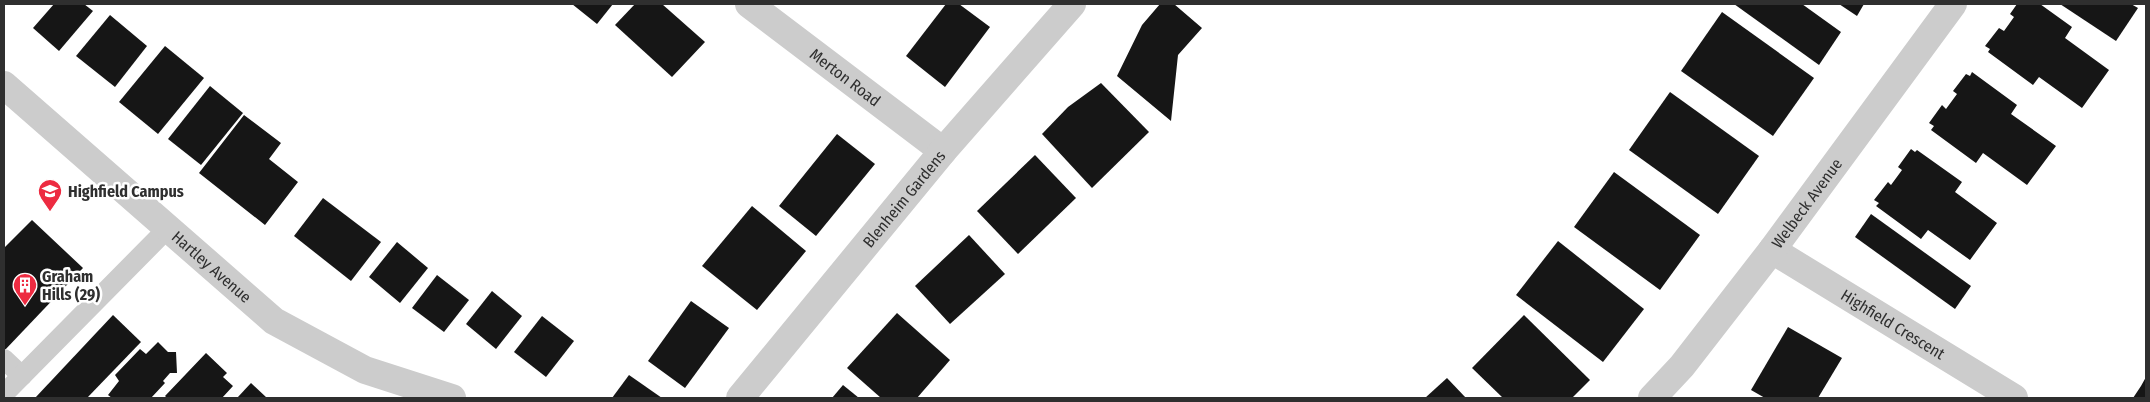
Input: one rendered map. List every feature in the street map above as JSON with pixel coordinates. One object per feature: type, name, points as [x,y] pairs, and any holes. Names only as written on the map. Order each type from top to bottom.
[{"type":"street","name":"Merton Road","points":[[749,4],[943,151]]},
{"type":"street","name":"Blenheim Gardens","points":[[740,398],[943,151],[1072,4]]},
{"type":"street","name":"Welbeck Avenue","points":[[1652,398],[1682,366],[1772,250],[1953,4]]},
{"type":"street","name":"Hartley Avenue","points":[[4,86],[274,321],[365,370],[452,398]]},
{"type":"street","name":"Highfield Crescent","points":[[1772,250],[2014,398]]},
{"type":"lane","points":[[4,394],[168,228]]},
{"type":"lane","points":[[4,359],[22,376]]},
{"type":"building","points":[[54,4],[84,4],[93,11],[59,51],[33,28]]},
{"type":"building","points":[[572,4],[613,4],[597,24]]},
{"type":"building","points":[[635,4],[662,4],[705,42],[672,77],[615,25]]},
{"type":"building","points":[[946,4],[959,4],[990,27],[945,87],[906,56]]},
{"type":"building","points":[[1160,4],[1174,4],[1202,28],[1178,55],[1171,121],[1117,76],[1142,25]]},
{"type":"building","points":[[1734,4],[1802,4],[1841,32],[1819,65]]},
{"type":"building","points":[[1839,4],[1864,4],[1857,16]]},
{"type":"building","points":[[2017,4],[2040,4],[2072,27],[2065,38],[2109,70],[2082,108],[2039,77],[2033,85],[1988,52],[1990,49],[1985,46],[1999,28],[2004,31],[2014,17],[2010,14]]},
{"type":"building","points":[[2060,4],[2131,4],[2138,8],[2116,41]]},
{"type":"building","points":[[1722,12],[1814,78],[1773,136],[1681,71]]},
{"type":"building","points":[[110,15],[147,46],[115,87],[76,56]]},
{"type":"building","points":[[165,46],[204,78],[158,134],[119,102]]},
{"type":"building","points":[[1972,72],[2017,105],[2011,114],[2056,146],[2027,185],[1983,153],[1976,163],[1931,130],[1934,126],[1929,123],[1942,105],[1946,109],[1957,94],[1953,91],[1966,74],[1970,76]]},
{"type":"building","points":[[1101,83],[1149,132],[1092,188],[1042,134],[1068,107]]},
{"type":"building","points":[[210,86],[243,113],[201,165],[168,139]]},
{"type":"building","points":[[1670,92],[1759,156],[1718,214],[1629,150]]},
{"type":"building","points":[[244,115],[281,143],[269,159],[298,182],[265,225],[199,173]]},
{"type":"building","points":[[837,134],[875,164],[816,236],[779,206]]},
{"type":"building","points":[[1911,149],[1915,152],[1917,150],[1962,182],[1955,192],[1997,223],[1970,260],[1928,230],[1921,239],[1876,206],[1879,203],[1874,200],[1888,182],[1891,185],[1902,170],[1898,167]]},
{"type":"building","points":[[1035,155],[1076,198],[1018,254],[977,211]]},
{"type":"building","points":[[1614,172],[1700,235],[1660,290],[1574,227]]},
{"type":"building","points":[[323,198],[381,242],[351,281],[294,236]]},
{"type":"building","points":[[752,206],[806,251],[757,310],[702,266]]},
{"type":"building","points":[[1871,214],[1971,286],[1955,309],[1855,237]]},
{"type":"building","name":"Graham Hills (29)","points":[[32,220],[83,268],[4,351],[4,248]]},
{"type":"building","points":[[969,235],[1005,274],[950,324],[915,286]]},
{"type":"building","points":[[1558,241],[1644,309],[1603,362],[1516,295]]},
{"type":"building","points":[[397,242],[428,268],[400,303],[369,277]]},
{"type":"building","points":[[437,275],[469,300],[444,332],[412,308]]},
{"type":"building","points":[[492,291],[522,316],[496,349],[466,324]]},
{"type":"building","points":[[691,301],[729,328],[685,388],[648,361]]},
{"type":"building","points":[[897,313],[950,360],[917,398],[881,398],[847,368]]},
{"type":"building","points":[[113,315],[141,342],[87,398],[35,398]]},
{"type":"building","points":[[1524,315],[1590,380],[1572,398],[1503,398],[1472,368]]},
{"type":"building","points":[[542,316],[574,341],[546,377],[514,352]]},
{"type":"building","points":[[1788,327],[1842,358],[1818,398],[1765,398],[1751,390]]},
{"type":"building","points":[[158,342],[168,352],[176,352],[177,373],[170,373],[163,381],[165,383],[151,398],[112,398],[108,395],[119,381],[115,375],[140,349],[146,354]]},
{"type":"building","points":[[206,353],[227,373],[223,377],[233,386],[222,398],[167,398],[165,396]]},
{"type":"building","points":[[629,375],[662,398],[612,398]]},
{"type":"building","points":[[2146,377],[2146,398],[2133,398],[2141,386]]},
{"type":"building","points":[[1447,378],[1466,398],[1425,398]]},
{"type":"building","points":[[251,383],[267,398],[237,398]]},
{"type":"building","points":[[843,385],[859,398],[832,398]]},
{"type":"place","name":"Highfield Campus","points":[[50,212]]},
{"type":"place","name":"Graham Hills (29)","points":[[25,306]]}]
